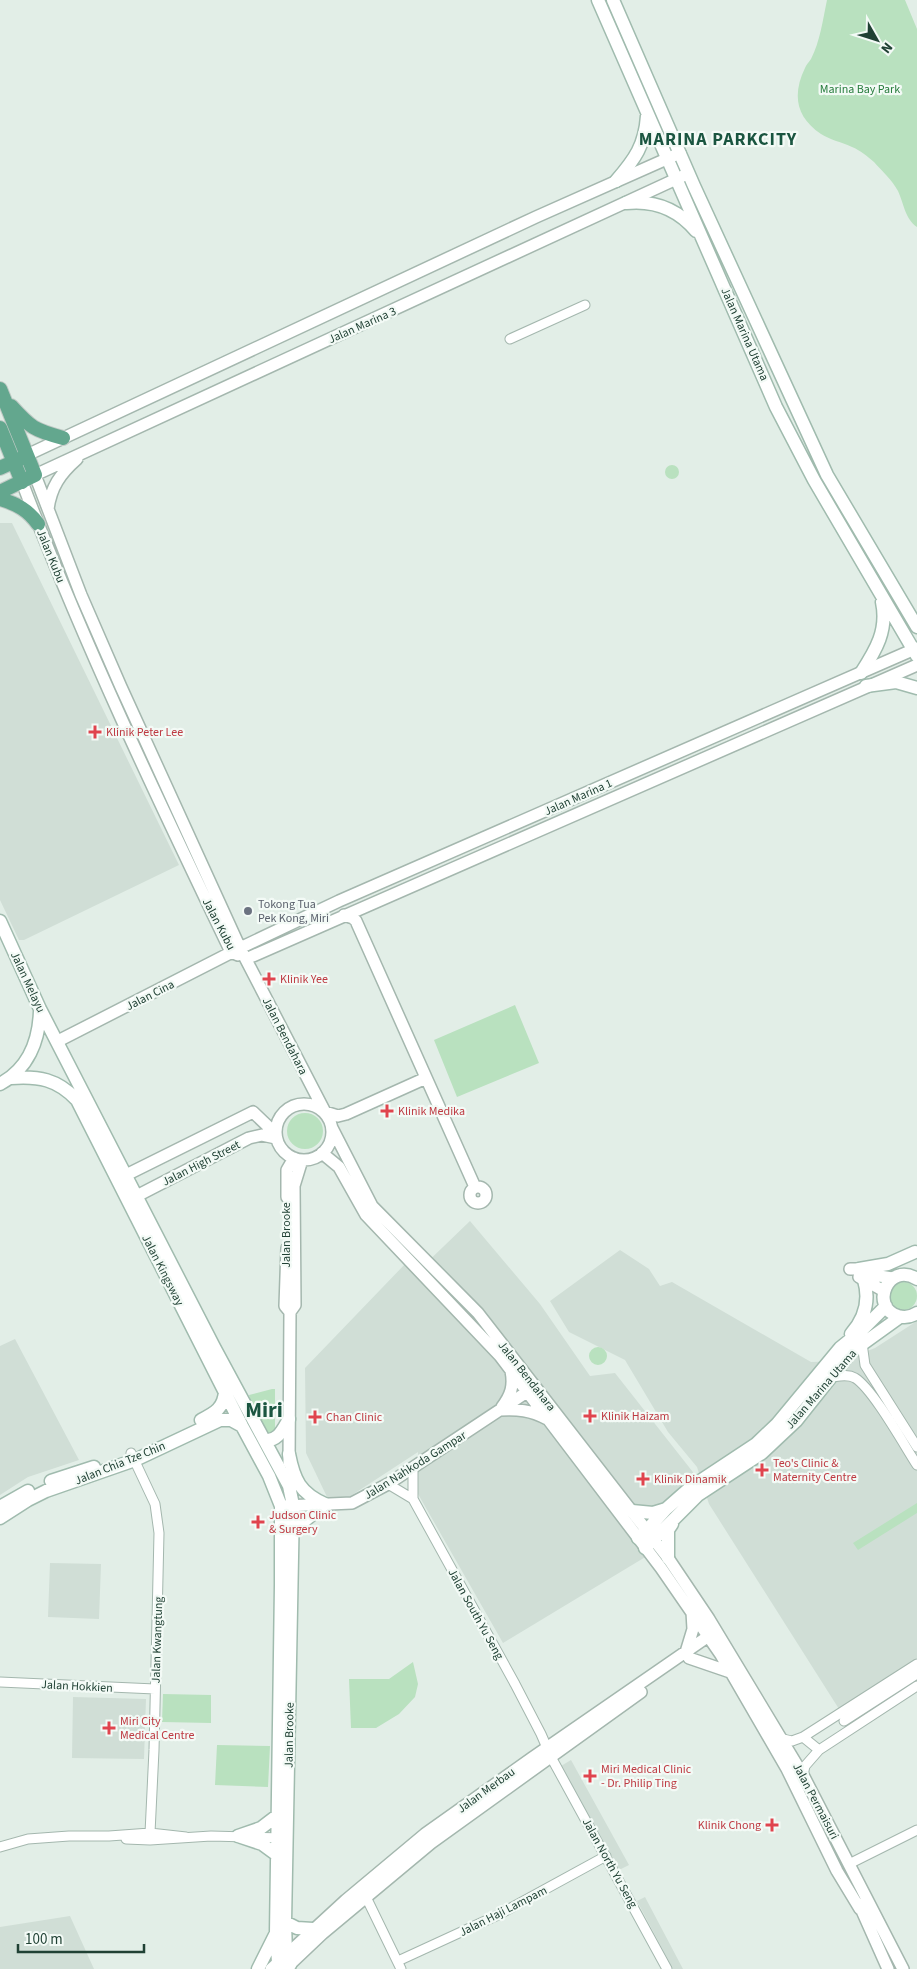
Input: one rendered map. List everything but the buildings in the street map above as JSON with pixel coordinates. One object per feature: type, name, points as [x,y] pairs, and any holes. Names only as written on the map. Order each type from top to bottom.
[{"type":"main road","name":"Jalan Marina Utama","points":[[598,0],[776,407],[814,480],[881,597],[916,652]]},
{"type":"main road","name":"Jalan Marina Utama","points":[[613,0],[688,174],[827,475],[917,626]]},
{"type":"main road","points":[[616,181],[633,162],[640,150],[646,128],[647,115]]},
{"type":"main road","points":[[626,204],[642,201],[667,207],[688,222],[705,243]]},
{"type":"main road","points":[[2,394],[30,426],[38,432],[63,438]]},
{"type":"main road","name":"Jalan Kubu","points":[[2,394],[36,475]]},
{"type":"main road","points":[[0,429],[0,442]]},
{"type":"main road","name":"Jalan Kubu","points":[[0,429],[22,482]]},
{"type":"main road","points":[[0,468],[27,455]]},
{"type":"main road","points":[[0,492],[36,475]]},
{"type":"main road","points":[[0,499],[30,512],[38,524]]},
{"type":"main road","points":[[860,673],[876,650],[882,637],[885,613],[881,597]]},
{"type":"main road","points":[[866,686],[896,682],[917,688]]},
{"type":"main road","name":"Jalan Melayu","points":[[0,921],[40,1009],[58,1041]]},
{"type":"main road","points":[[5,1081],[24,1062],[37,1040],[40,1030],[40,1009]]},
{"type":"main road","name":"Jalan Kingsway","points":[[58,1041],[242,1426],[287,1506]]},
{"type":"main road","name":"Jalan Kingsway","points":[[5,1081],[28,1077],[45,1079],[62,1086],[71,1093],[77,1100],[122,1178]]},
{"type":"main road","name":"Jalan Kingsway","points":[[132,1199],[289,1486]]},
{"type":"main road","points":[[840,1348],[857,1328],[868,1302],[862,1274],[916,1250]]},
{"type":"main road","points":[[916,1250],[884,1291],[884,1301],[894,1314],[906,1317],[917,1313]]},
{"type":"main road","points":[[897,1276],[908,1275],[917,1279]]},
{"type":"main road","name":"Jalan Marina Utama","points":[[670,1514],[702,1478],[756,1444],[777,1424],[840,1348],[861,1331],[886,1306]]},
{"type":"main road","name":"Jalan Marina Utama","points":[[670,1514],[779,1444],[850,1353],[900,1316]]},
{"type":"main road","name":"Jalan Chia Tze Chin","points":[[0,1507],[40,1484],[133,1457],[215,1413],[224,1402],[225,1391]]},
{"type":"main road","points":[[264,1440],[269,1441],[278,1436],[289,1419]]},
{"type":"main road","name":"Jalan Chia Tze Chin","points":[[0,1518],[46,1491],[220,1420],[230,1420],[242,1426]]},
{"type":"main road","points":[[289,1454],[292,1469],[300,1487],[310,1498],[325,1504],[292,1531]]},
{"type":"main road","points":[[287,1506],[289,1486]]},
{"type":"main road","name":"Jalan Brooke","points":[[282,1965],[285,1922],[282,1838],[292,1531],[287,1506]]},
{"type":"main road","name":"Jalan Brooke","points":[[282,1965],[276,1933],[276,1855],[282,1838],[278,1815],[287,1506]]},
{"type":"main road","points":[[632,1511],[670,1514]]},
{"type":"main road","points":[[646,1539],[670,1514]]},
{"type":"main road","points":[[668,1558],[670,1514]]},
{"type":"main road","points":[[238,1836],[261,1828],[278,1815]]},
{"type":"main road","points":[[238,1836],[262,1844],[276,1855]]},
{"type":"main road","points":[[285,1922],[297,1928],[313,1929]]},
{"type":"main road","points":[[258,1969],[276,1933]]},
{"type":"street","name":"Jalan Marina 3","points":[[27,455],[680,153]]},
{"type":"street","name":"Jalan Marina 3","points":[[36,475],[688,174]]},
{"type":"street","points":[[510,339],[585,305]]},
{"type":"street","points":[[48,509],[50,494],[55,484],[68,466],[87,450]]},
{"type":"street","name":"Jalan Kubu","points":[[36,475],[81,595],[236,950]]},
{"type":"street","name":"Jalan Kubu","points":[[22,482],[110,692],[236,950],[246,959]]},
{"type":"street","name":"Jalan Marina 1","points":[[236,950],[339,901],[860,673],[916,652]]},
{"type":"street","name":"Jalan Marina 1","points":[[246,959],[917,665]]},
{"type":"street","points":[[344,915],[356,921],[475,1187]]},
{"type":"street","name":"Jalan Cina","points":[[58,1041],[236,950]]},
{"type":"street","name":"Jalan Bendahara","points":[[246,959],[325,1112]]},
{"type":"street","points":[[325,1112],[331,1121],[332,1137],[329,1146],[322,1153],[309,1160],[298,1159],[282,1150],[276,1136],[280,1117],[290,1107],[304,1103],[311,1104],[325,1112],[338,1116],[426,1078]]},
{"type":"street","name":"Jalan High Street","points":[[122,1178],[253,1112],[276,1136]]},
{"type":"street","name":"Jalan Bendahara","points":[[332,1128],[377,1213],[478,1312],[532,1389],[551,1420],[646,1539],[668,1558],[715,1637]]},
{"type":"street","name":"Jalan High Street","points":[[132,1199],[249,1138],[262,1135],[276,1136]]},
{"type":"street","name":"Jalan Bendahara","points":[[322,1153],[339,1167],[366,1215],[474,1326],[510,1368],[532,1389],[632,1511],[646,1539],[692,1612],[715,1637]]},
{"type":"street","name":"Jalan Brooke","points":[[289,1486],[290,1312],[285,1306],[287,1170],[298,1159]]},
{"type":"street","points":[[862,1274],[897,1276]]},
{"type":"street","points":[[862,1274],[884,1291]]},
{"type":"street","points":[[862,1343],[865,1365],[917,1447]]},
{"type":"street","points":[[500,1410],[512,1390],[513,1381],[510,1368]]},
{"type":"street","points":[[832,1377],[845,1375],[855,1378],[868,1390],[917,1465]]},
{"type":"street","name":"Jalan Nahkoda Gampar","points":[[287,1506],[352,1502],[388,1484],[532,1389]]},
{"type":"street","points":[[500,1410],[513,1409],[534,1412],[551,1420]]},
{"type":"street","name":"Jalan Kwangtung","points":[[133,1457],[155,1504],[158,1516],[158,1597],[150,1833]]},
{"type":"street","name":"Jalan South Yu Seng","points":[[413,1468],[413,1499],[515,1684],[549,1752]]},
{"type":"street","points":[[388,1484],[413,1499]]},
{"type":"street","points":[[692,1612],[693,1629],[688,1655],[730,1672]]},
{"type":"street","name":"Jalan Merbau","points":[[282,1965],[313,1929],[425,1834],[549,1752],[715,1637]]},
{"type":"street","name":"Jalan Permaisuri","points":[[715,1637],[730,1672],[787,1769],[837,1871],[860,1909]]},
{"type":"street","name":"Jalan Permaisuri","points":[[715,1637],[783,1739],[903,1969]]},
{"type":"street","points":[[841,1718],[917,1664]]},
{"type":"street","points":[[783,1739],[792,1741],[803,1737],[841,1718],[917,1674]]},
{"type":"street","name":"Jalan Hokkien","points":[[0,1682],[155,1689]]},
{"type":"street","points":[[803,1775],[805,1766],[818,1750],[917,1686]]},
{"type":"street","points":[[841,1718],[849,1729]]},
{"type":"street","points":[[803,1737],[818,1750]]},
{"type":"street","name":"Jalan Merbau","points":[[282,1965],[431,1843],[549,1752]]},
{"type":"street","name":"Jalan North Yu Seng","points":[[549,1752],[667,1969]]},
{"type":"street","points":[[889,1967],[860,1909],[855,1892],[845,1872],[849,1864],[917,1830]]},
{"type":"street","points":[[150,1833],[159,1838],[168,1839]]},
{"type":"street","points":[[135,1840],[150,1833]]},
{"type":"street","points":[[0,1847],[28,1839],[69,1836],[150,1833],[186,1837]]},
{"type":"street","points":[[109,1836],[135,1840],[238,1836],[282,1838]]},
{"type":"street","name":"Jalan Haji Lampam","points":[[399,1965],[498,1915],[606,1856]]},
{"type":"street","points":[[366,1897],[399,1965]]},
{"type":"shaded area","points":[[0,523],[12,523],[179,865],[24,940],[19,940],[0,900]]},
{"type":"shaded area","points":[[470,1221],[540,1304],[590,1376],[615,1373],[696,1476],[628,1531],[647,1556],[503,1643],[418,1494],[418,1452],[349,1497],[328,1499],[306,1453],[305,1368],[406,1263],[417,1272]]},
{"type":"shaded area","points":[[620,1250],[649,1269],[660,1286],[672,1282],[811,1362],[841,1361],[875,1348],[917,1321],[917,1658],[839,1709],[709,1504],[697,1467],[668,1432],[625,1360],[569,1332],[550,1301]]},
{"type":"shaded area","points":[[15,1339],[79,1460],[28,1477],[0,1495],[0,1346]]},
{"type":"shaded area","points":[[50,1563],[101,1564],[99,1619],[48,1617]]},
{"type":"shaded area","name":"Miri City Medical Centre","points":[[73,1697],[146,1699],[144,1759],[72,1758]]},
{"type":"shaded area","points":[[571,1760],[629,1865],[619,1870],[561,1766]]},
{"type":"shaded area","points":[[645,1897],[683,1969],[673,1969],[637,1901]]},
{"type":"shaded area","points":[[70,1916],[94,1969],[0,1969],[0,1927]]},
{"type":"green space","name":"Marina Bay Park","points":[[827,0],[905,0],[917,29],[917,227],[907,216],[896,187],[874,162],[855,148],[821,134],[806,120],[802,113],[799,105],[798,87],[805,67],[817,45]]},
{"type":"green space","points":[[672,465],[677,467],[679,472],[677,477],[672,479],[667,477],[665,472],[667,467]]},
{"type":"green space","points":[[515,1005],[539,1063],[457,1097],[434,1040]]},
{"type":"green space","points":[[305,1113],[318,1118],[323,1131],[318,1144],[305,1149],[292,1144],[287,1131],[292,1118]]},
{"type":"green space","points":[[903,1282],[913,1286],[917,1296],[913,1306],[903,1310],[893,1306],[889,1296],[893,1286]]},
{"type":"green space","points":[[598,1347],[604,1350],[607,1356],[604,1362],[598,1365],[592,1362],[589,1356],[592,1350]]},
{"type":"green space","points":[[275,1389],[275,1431],[268,1434],[251,1404],[249,1395]]},
{"type":"green space","points":[[917,1503],[917,1513],[858,1550],[853,1543]]},
{"type":"green space","points":[[413,1662],[418,1684],[415,1697],[399,1714],[376,1728],[351,1728],[349,1679],[389,1679]]},
{"type":"green space","points":[[163,1694],[211,1695],[211,1723],[162,1722]]},
{"type":"green space","points":[[217,1745],[270,1746],[268,1787],[215,1785]]},
{"type":"place","name":"Klinik Peter Lee","points":[[95,732]]},
{"type":"place","name":"Tokong Tua Pek Kong, Miri","points":[[248,911]]},
{"type":"place","name":"Klinik Yee","points":[[269,979]]},
{"type":"place","name":"Klinik Medika","points":[[387,1111]]},
{"type":"place","name":"Klinik Haizam","points":[[590,1416]]},
{"type":"place","name":"Chan Clinic","points":[[315,1417]]},
{"type":"place","name":"Teo's Clinic & Maternity Centre","points":[[762,1470]]},
{"type":"place","name":"Klinik Dinamik","points":[[643,1479]]},
{"type":"place","name":"Judson Clinic & Surgery","points":[[258,1522]]},
{"type":"place","name":"Miri City Medical Centre","points":[[109,1728]]},
{"type":"place","name":"Miri Medical Clinic - Dr. Philip Ting","points":[[590,1776]]},
{"type":"place","name":"Klinik Chong","points":[[772,1825]]},
{"type":"district","name":"MARINA PARKCITY","points":[[718,139]]},
{"type":"district","name":"Miri","points":[[264,1409]]}]
